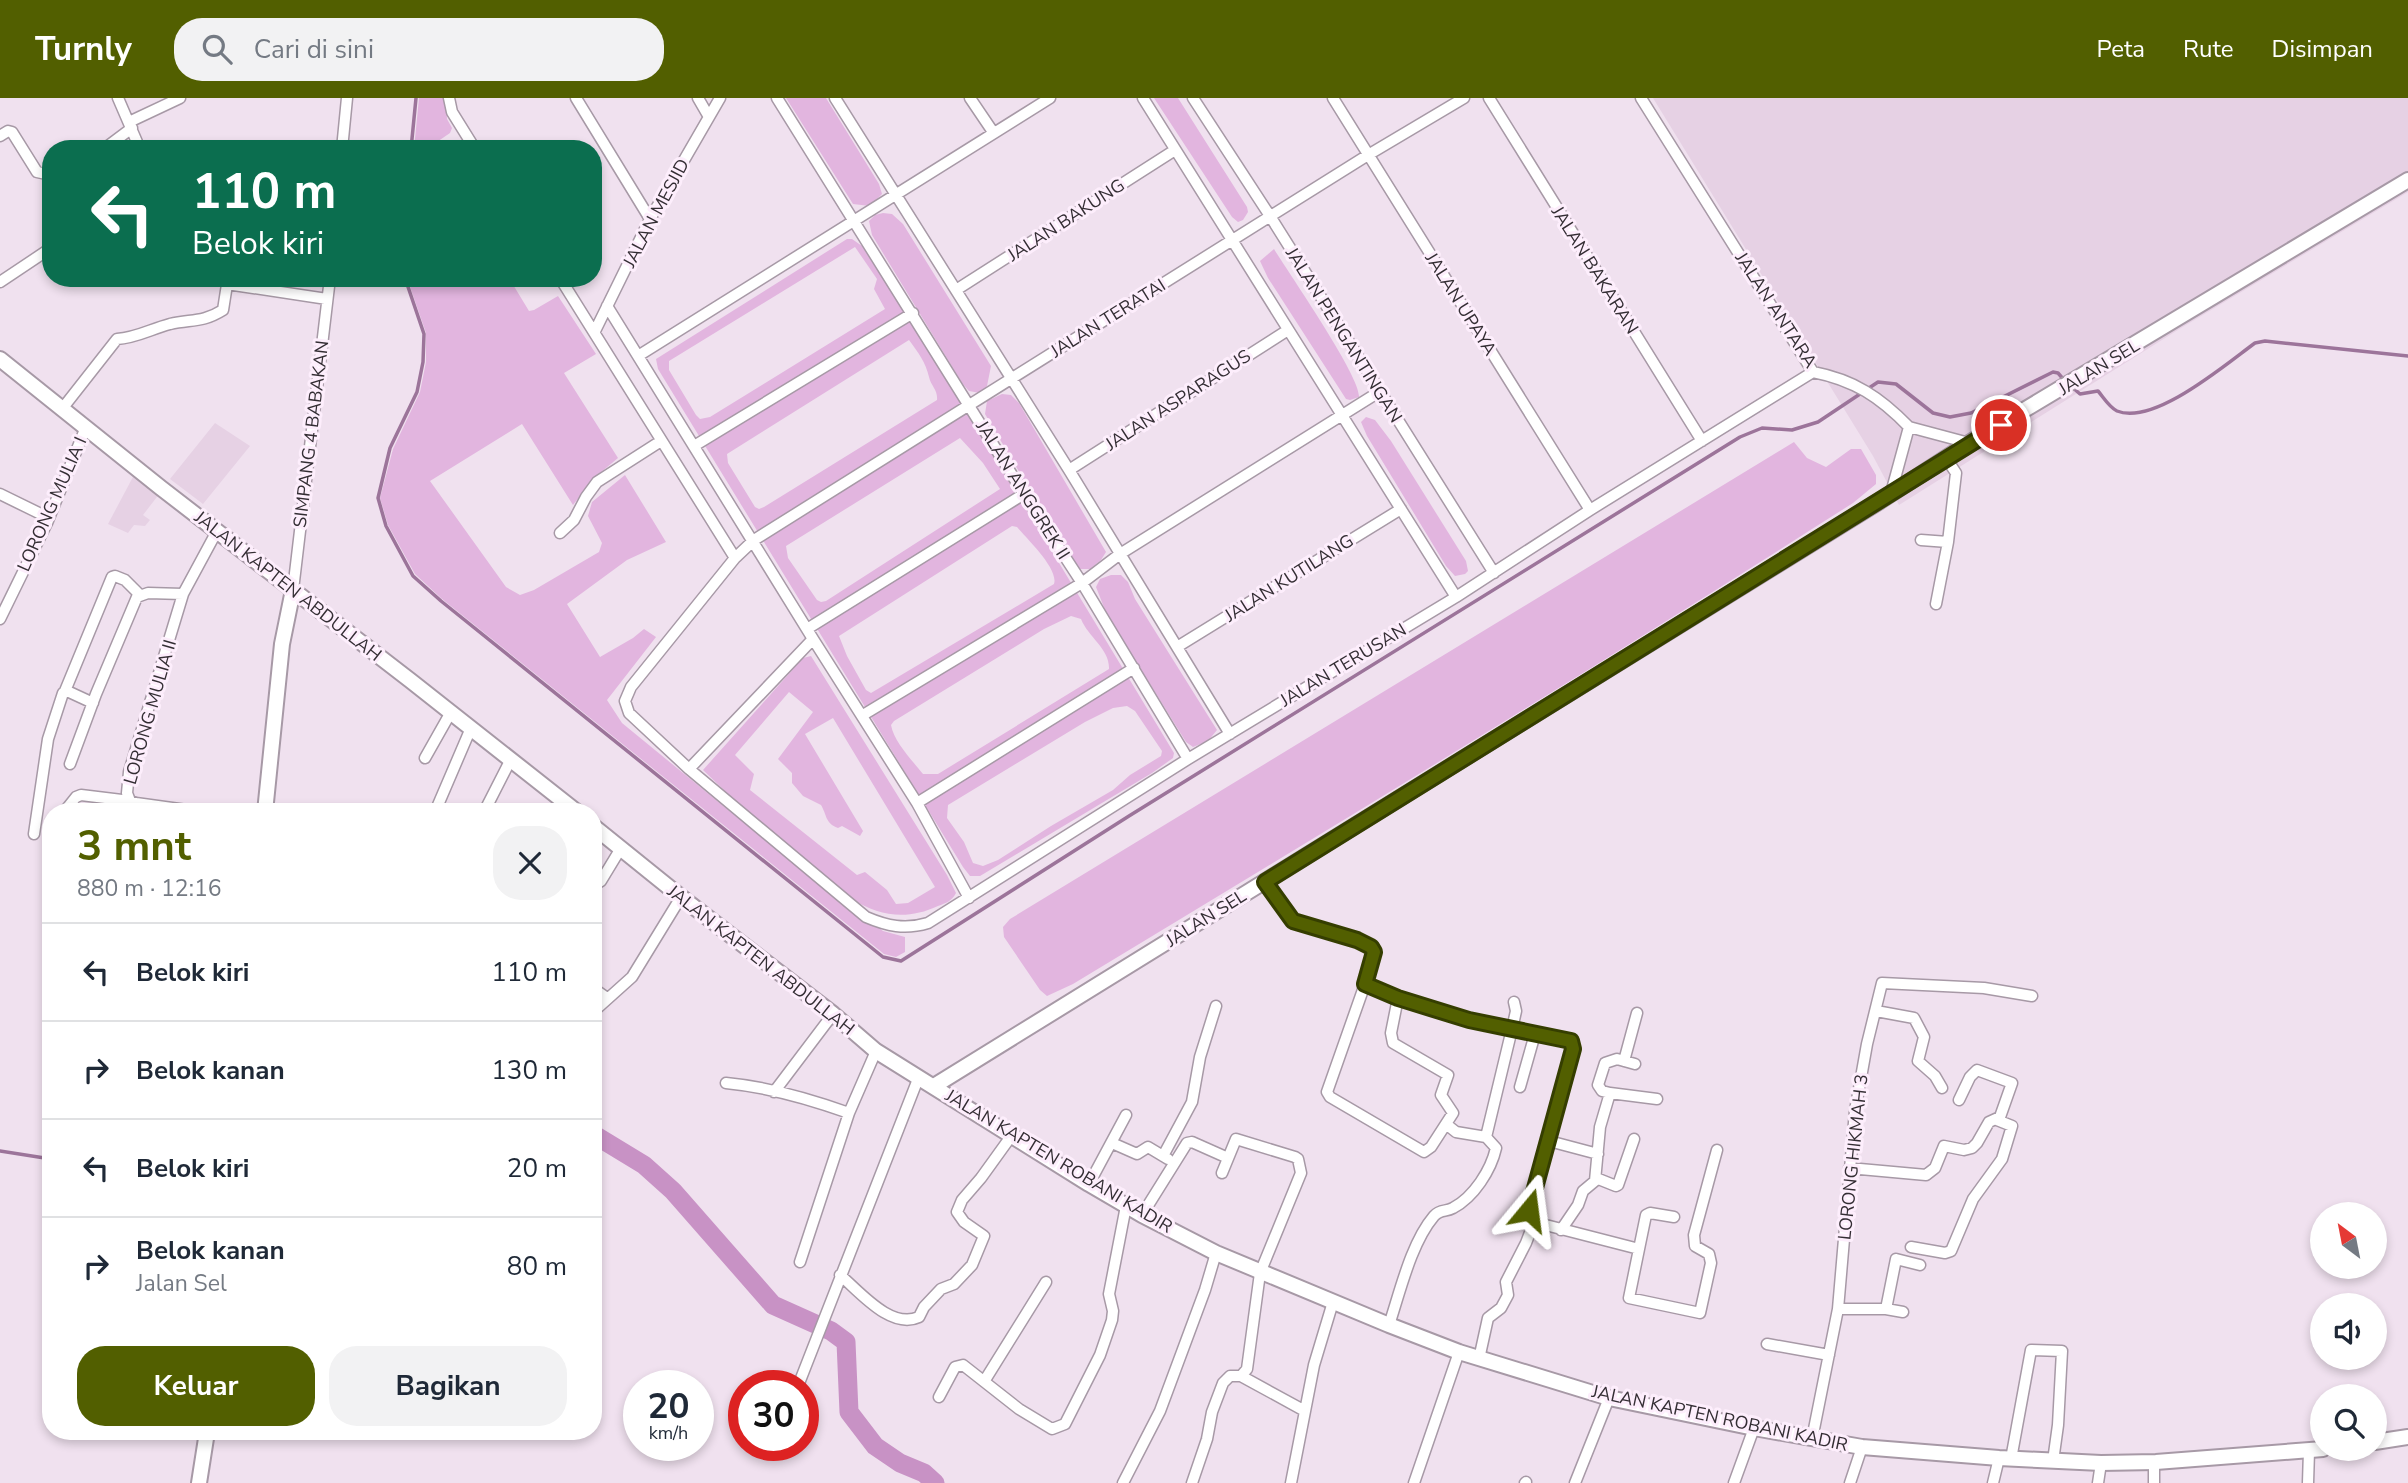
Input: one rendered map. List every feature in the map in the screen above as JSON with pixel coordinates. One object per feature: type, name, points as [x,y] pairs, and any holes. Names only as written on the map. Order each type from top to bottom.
[{"type":"main road","name":"JALAN SEL","points":[[934,1086],[1891,494],[1969,443],[2408,180]]},
{"type":"main road","name":"JALAN KAPTEN ABDULLAH","points":[[0,359],[566,803]]},
{"type":"main road","points":[[266,803],[282,645],[293,590]]},
{"type":"main road","name":"JALAN KAPTEN ABDULLAH","points":[[602,832],[833,1014],[876,1051],[918,1079],[934,1086]]},
{"type":"main road","name":"JALAN KAPTEN ROBANI KADIR","points":[[934,1086],[1126,1206],[1216,1253],[1459,1352],[1609,1398],[1862,1447],[2005,1459],[2154,1462],[2310,1450]]},
{"type":"main road","points":[[2387,1440],[2408,1437]]},
{"type":"main road","points":[[199,1483],[206,1440]]},
{"type":"street","points":[[118,98],[137,140]]},
{"type":"street","points":[[114,140],[131,125],[180,98]]},
{"type":"street","points":[[343,140],[347,98]]},
{"type":"street","points":[[449,98],[452,112],[469,140]]},
{"type":"street","points":[[576,98],[602,140]]},
{"type":"street","points":[[698,98],[709,117]]},
{"type":"street","name":"JALAN MESJID","points":[[595,331],[650,219],[720,98]]},
{"type":"street","name":"JALAN ANGGREK II","points":[[778,98],[1082,583],[1188,759]]},
{"type":"street","points":[[835,98],[898,194],[1230,734]]},
{"type":"street","points":[[970,98],[993,132]]},
{"type":"street","points":[[638,356],[1050,98]]},
{"type":"street","points":[[1143,98],[1456,597]]},
{"type":"street","name":"JALAN PENGANTINGAN","points":[[1193,98],[1493,573]]},
{"type":"street","name":"JALAN UPAYA","points":[[1333,98],[1590,510]]},
{"type":"street","name":"JALAN TERATAI","points":[[689,769],[629,713],[625,697],[735,558],[754,540],[1270,216],[1464,98]]},
{"type":"street","name":"JALAN BAKARAN","points":[[1489,98],[1702,441]]},
{"type":"street","name":"JALAN ANTARA","points":[[1641,98],[1813,372],[1839,377],[1865,390],[1889,407],[1909,427]]},
{"type":"street","points":[[2,134],[9,131],[13,133],[37,172],[42,173]]},
{"type":"street","points":[[602,141],[650,219]]},
{"type":"street","name":"JALAN BAKUNG","points":[[956,290],[1175,150]]},
{"type":"street","points":[[0,282],[42,254]]},
{"type":"street","points":[[62,409],[117,339],[130,338],[178,323],[207,320],[223,310],[227,287]]},
{"type":"street","points":[[261,287],[327,299]]},
{"type":"street","name":"SIMPANG 4 BABAKAN","points":[[293,590],[329,287]]},
{"type":"street","points":[[566,287],[735,558]]},
{"type":"street","points":[[607,306],[863,715],[970,898]]},
{"type":"street","points":[[694,446],[913,313]]},
{"type":"street","name":"JALAN ASPARAGUS","points":[[1069,470],[1288,330]]},
{"type":"street","name":"JALAN TERUSAN","points":[[689,769],[866,917],[891,926],[918,926],[928,923],[1188,759],[1456,597],[1590,510],[1813,372]]},
{"type":"street","points":[[863,715],[1082,583],[1120,554],[1379,393]]},
{"type":"street","name":"LORONG MULIA I","points":[[0,618],[49,518],[86,427]]},
{"type":"street","points":[[1891,494],[1909,427],[1969,443]]},
{"type":"street","points":[[560,533],[574,520],[597,482],[661,441]]},
{"type":"street","points":[[1936,604],[1948,542],[1956,473],[1946,458]]},
{"type":"street","points":[[0,494],[49,518]]},
{"type":"street","points":[[807,629],[1024,494]]},
{"type":"street","name":"JALAN KUTILANG","points":[[1177,647],[1401,509]]},
{"type":"street","name":"LORONG MULIA II","points":[[143,803],[130,801],[127,786],[133,759],[183,594],[218,531]]},
{"type":"street","points":[[1921,540],[1948,542]]},
{"type":"street","points":[[34,834],[48,739],[112,578],[115,576],[125,580],[140,595]]},
{"type":"street","points":[[70,764],[136,599],[148,593],[183,594]]},
{"type":"street","points":[[689,769],[813,639]]},
{"type":"street","points":[[916,803],[1134,668]]},
{"type":"street","points":[[65,691],[93,703]]},
{"type":"street","points":[[425,758],[451,712]]},
{"type":"street","points":[[439,803],[471,728]]},
{"type":"street","points":[[488,803],[510,759]]},
{"type":"street","points":[[71,803],[81,795],[130,801]]},
{"type":"street","points":[[602,879],[621,848]]},
{"type":"street","points":[[1265,882],[1293,921],[1357,940],[1371,947],[1374,952],[1346,1042],[1328,1085],[1328,1095],[1424,1152],[1431,1147],[1452,1113],[1441,1096],[1447,1073],[1398,1048],[1391,1040],[1392,1021],[1398,998]]},
{"type":"street","points":[[602,1003],[632,977],[681,897]]},
{"type":"street","name":"LORONG HIKMAH 3","points":[[1812,1439],[1838,1309],[1849,1168],[1862,1068],[1882,983],[1984,988],[2032,996]]},
{"type":"street","points":[[1365,984],[1398,998],[1469,1020],[1568,1039],[1573,1044],[1573,1049],[1529,1210],[1530,1216],[1534,1222],[1639,1249]]},
{"type":"street","points":[[602,994],[607,998]]},
{"type":"street","points":[[1486,1137],[1512,1029],[1516,1008],[1514,1002]]},
{"type":"street","points":[[1164,1156],[1192,1102],[1200,1057],[1216,1006]]},
{"type":"street","points":[[1876,1011],[1914,1018],[1924,1037],[1918,1061],[1935,1076],[1942,1088]]},
{"type":"street","points":[[1637,1013],[1630,1063],[1612,1059],[1605,1063],[1598,1085],[1602,1091],[1610,1093],[1657,1099]]},
{"type":"street","points":[[774,1091],[833,1014]]},
{"type":"street","points":[[1520,1087],[1535,1034]]},
{"type":"street","points":[[800,1262],[849,1113],[876,1051]]},
{"type":"street","points":[[1959,1100],[1970,1077],[1977,1070],[2011,1082],[2013,1084],[1997,1120]]},
{"type":"street","points":[[804,1370],[918,1079]]},
{"type":"street","points":[[726,1083],[752,1085],[849,1113]]},
{"type":"street","points":[[1561,1230],[1578,1205],[1583,1191],[1594,1183],[1596,1178],[1600,1127],[1610,1093]]},
{"type":"street","points":[[1089,1184],[1125,1115]]},
{"type":"street","points":[[1849,1168],[1926,1175],[1935,1168],[1944,1146],[1964,1150],[1972,1148],[1989,1122],[1997,1120],[2012,1126],[2007,1148],[1997,1168],[1973,1199],[1951,1251],[1945,1254],[1911,1247]]},
{"type":"street","points":[[1389,1325],[1424,1231],[1437,1213],[1452,1208],[1473,1190],[1492,1161],[1496,1147],[1486,1137],[1456,1132],[1446,1124]]},
{"type":"street","points":[[840,1275],[882,1311],[899,1320],[910,1322],[919,1317],[924,1307],[941,1289],[954,1284],[972,1265],[984,1236],[964,1222],[957,1212],[962,1199],[1012,1135]]},
{"type":"street","points":[[1173,1137],[1186,1144]]},
{"type":"street","points":[[1222,1173],[1236,1139],[1298,1159],[1301,1173],[1260,1273],[1247,1369],[1241,1376]]},
{"type":"street","points":[[1596,1178],[1618,1185],[1634,1139]]},
{"type":"street","points":[[1549,1141],[1598,1154]]},
{"type":"street","points":[[1142,1215],[1186,1144],[1192,1142],[1228,1158]]},
{"type":"street","points":[[1112,1143],[1137,1154],[1148,1147],[1174,1164]]},
{"type":"street","points":[[1674,1217],[1650,1213],[1646,1215],[1629,1298],[1700,1313],[1712,1263],[1709,1254],[1696,1248],[1694,1244],[1717,1150]]},
{"type":"street","points":[[939,1397],[955,1367],[959,1365],[967,1367],[1019,1409],[1052,1429],[1065,1424],[1100,1355],[1112,1320],[1109,1294],[1126,1206]]},
{"type":"street","points":[[1479,1359],[1488,1318],[1501,1308],[1508,1295],[1506,1282],[1527,1243],[1534,1222]]},
{"type":"street","points":[[1123,1483],[1160,1411],[1216,1253]]},
{"type":"street","points":[[1886,1309],[1896,1259],[1920,1265]]},
{"type":"street","points":[[985,1381],[1046,1282]]},
{"type":"street","points":[[1291,1483],[1314,1365],[1333,1302]]},
{"type":"street","points":[[1838,1309],[1886,1309],[1903,1312]]},
{"type":"street","points":[[1767,1344],[1829,1355]]},
{"type":"street","points":[[1993,1483],[2005,1459],[2031,1350],[2062,1351],[2053,1461]]},
{"type":"street","points":[[1414,1483],[1459,1352]]},
{"type":"street","points":[[1192,1483],[1207,1439],[1212,1412],[1223,1383],[1230,1377],[1241,1376],[1305,1411]]},
{"type":"street","points":[[1575,1483],[1609,1398]]},
{"type":"street","points":[[1734,1483],[1754,1428]]},
{"type":"street","points":[[1850,1483],[1862,1447]]},
{"type":"street","points":[[2308,1483],[2313,1461]]},
{"type":"street","points":[[2154,1462],[2154,1483]]},
{"type":"street","points":[[2098,1483],[2101,1463]]},
{"type":"shaded area","points":[[419,98],[446,98],[447,119],[452,128],[450,133],[440,140],[415,140]]},
{"type":"shaded area","points":[[786,98],[826,98],[879,184],[882,194],[870,206],[853,204]]},
{"type":"shaded area","points":[[1154,98],[1178,98],[1247,207],[1248,212],[1243,220],[1238,222],[1232,217]]},
{"type":"shaded area","points":[[1653,98],[2408,98],[2408,192],[2181,328],[1899,505],[1873,456]]},
{"type":"shaded area","points":[[892,214],[903,224],[991,366],[987,386],[980,393],[969,391],[962,383],[872,235],[869,221],[875,215]]},
{"type":"shaded area","points":[[847,239],[852,239],[862,246],[958,396],[1174,753],[1173,758],[980,876],[970,876],[658,369],[656,359]],"holes":[[[855,247],[877,279],[874,289],[885,309],[710,417],[700,419],[696,415],[669,370],[669,361]],[[909,340],[924,362],[937,400],[764,507],[755,507],[728,463],[727,454]],[[960,438],[983,463],[1000,489],[826,601],[817,600],[788,558],[786,546]],[[1012,526],[1017,527],[1052,570],[1054,584],[871,693],[866,690],[839,636]],[[1071,616],[1081,619],[1106,655],[1109,669],[938,774],[923,774],[896,738],[891,725],[1044,629]],[[1127,706],[1135,711],[1162,751],[1161,756],[1130,775],[1113,790],[998,860],[983,866],[973,863],[964,842],[947,818],[948,805],[1085,722],[1113,708]]]},
{"type":"shaded area","points":[[1274,249],[1337,347],[1349,369],[1359,397],[1346,399],[1268,278],[1260,261]]},
{"type":"shaded area","points":[[410,287],[514,287],[529,311],[558,296],[596,354],[564,373],[618,458],[594,478],[573,505],[522,424],[430,481],[506,587],[520,595],[534,590],[599,552],[602,543],[588,516],[592,502],[625,475],[666,542],[627,560],[567,604],[600,657],[644,629],[656,637],[607,700],[622,723],[771,845],[883,931],[905,937],[905,952],[896,957],[884,954],[442,599],[415,574],[388,525],[380,498],[393,449],[420,392],[426,362],[426,333]]},
{"type":"shaded area","points":[[1002,394],[1011,395],[1019,403],[1106,552],[1090,569],[1080,569],[1054,531],[985,414],[987,401]]},
{"type":"shaded area","points":[[1366,417],[1375,420],[1391,441],[1466,561],[1468,571],[1465,574],[1455,576],[1446,566],[1367,436],[1361,422]]},
{"type":"shaded area","points":[[215,423],[250,446],[203,504],[170,479]]},
{"type":"shaded area","points":[[1794,442],[1807,458],[1826,467],[1851,449],[1861,449],[1876,475],[1876,484],[1853,503],[1660,625],[1073,984],[1047,996],[1040,990],[1004,937],[1003,927],[1010,919]]},
{"type":"shaded area","points":[[134,475],[160,493],[143,515],[150,520],[145,526],[134,525],[128,533],[108,524]]},
{"type":"shaded area","points":[[1121,575],[1128,582],[1135,599],[1217,730],[1208,741],[1193,747],[1186,742],[1107,615],[1096,587],[1100,579]]},
{"type":"shaded area","points":[[811,656],[947,875],[956,893],[953,898],[927,910],[905,915],[884,913],[863,905],[852,899],[703,770],[803,658]],"holes":[[[789,692],[813,712],[778,759],[792,773],[792,783],[803,796],[821,805],[831,824],[838,828],[842,826],[860,836],[863,831],[805,734],[833,718],[935,887],[908,903],[896,904],[887,890],[865,872],[857,875],[750,790],[754,774],[735,755]]]},
{"type":"waterway","points":[[412,140],[416,98]]},
{"type":"waterway","points":[[408,287],[424,334],[423,362],[417,392],[390,448],[378,498],[386,526],[413,576],[883,957],[901,961],[1129,816],[1740,437],[1762,428],[1792,430],[1818,422],[1878,382],[1896,384],[1933,413],[1950,417],[1971,413],[2053,372],[2058,373],[2064,380]]},
{"type":"waterway","points":[[2072,387],[2080,394],[2098,391],[2117,411],[2132,413],[2150,410],[2169,402],[2208,378],[2255,343],[2265,341],[2408,356]]},
{"type":"waterway","points":[[602,1139],[644,1165],[673,1191],[773,1305],[831,1331],[846,1342],[849,1412],[875,1446],[900,1463],[924,1473],[935,1483]]},
{"type":"waterway","points":[[0,1151],[42,1158]]},
{"type":"route","points":[[1529,1210],[1573,1049],[1571,1041],[1469,1020],[1398,998],[1365,984],[1374,952],[1371,947],[1357,940],[1293,921],[1265,882],[2001,425]]}]
